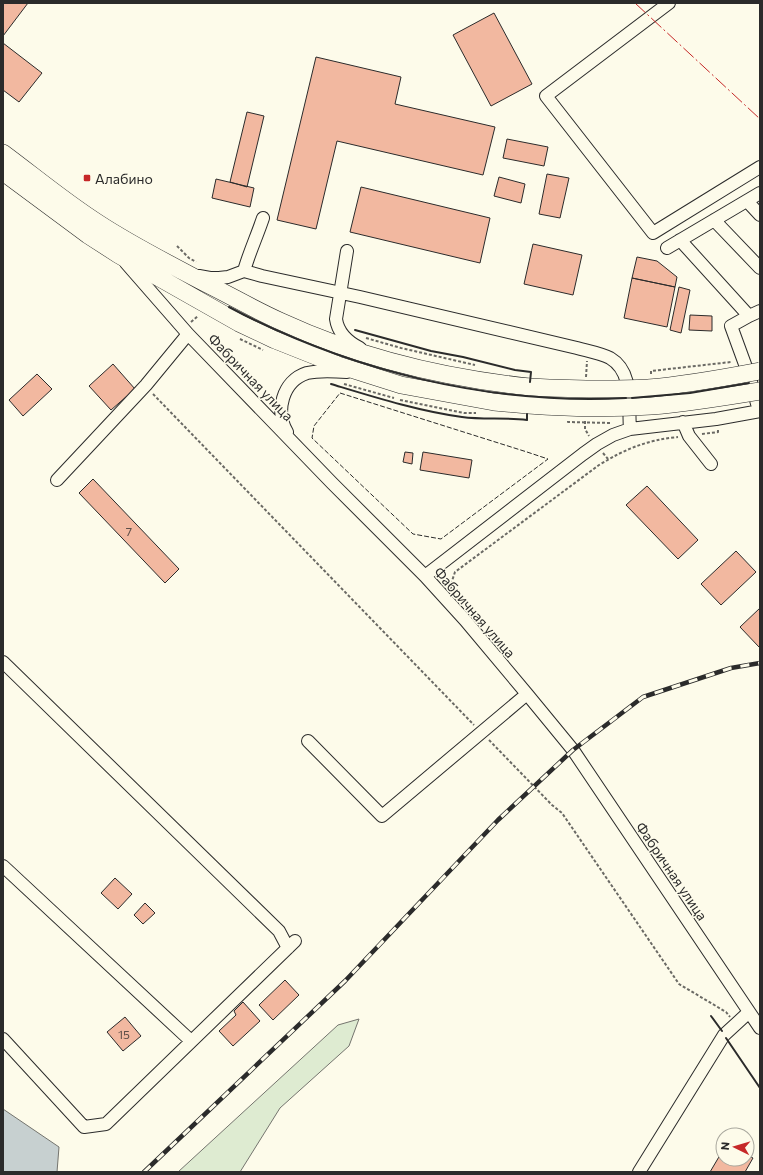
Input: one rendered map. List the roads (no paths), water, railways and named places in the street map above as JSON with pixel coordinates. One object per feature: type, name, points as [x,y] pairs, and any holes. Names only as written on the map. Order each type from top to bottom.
[{"type":"highway","points":[[3,153],[97,222],[126,240],[282,323],[376,358],[418,369],[497,384],[572,389],[649,388],[689,384],[760,371]]},
{"type":"highway","points":[[3,172],[88,235],[119,255],[239,323],[312,355],[361,373],[401,385],[494,402],[571,408],[650,406],[691,402],[760,390]]},
{"type":"street","points":[[669,3],[546,96],[653,233],[760,167]]},
{"type":"street","points":[[667,248],[760,193]]},
{"type":"street","points":[[747,201],[760,215]]},
{"type":"street","points":[[244,271],[263,218]]},
{"type":"street","points":[[714,220],[760,268]]},
{"type":"street","points":[[425,576],[597,444],[613,435],[630,429],[716,419],[759,411],[750,378],[731,326],[755,314],[680,240]]},
{"type":"street","points":[[347,251],[336,319],[337,326],[340,332],[357,347],[376,358]]},
{"type":"street","name":"Фабричная улица","points":[[119,255],[294,444],[425,576],[465,620],[527,694],[573,750],[760,1028]]},
{"type":"street","points":[[183,271],[210,278],[228,277],[244,271],[577,348],[610,358],[623,369],[626,376],[628,385],[630,429]]},
{"type":"street","points":[[57,480],[146,385],[189,329]]},
{"type":"street","points":[[294,444],[284,427],[281,417],[281,404],[284,395],[290,386],[297,379],[306,374],[318,372],[361,373]]},
{"type":"street","points":[[683,422],[689,436],[711,464]]},
{"type":"street","points":[[3,662],[291,944],[106,1124],[84,1127],[3,1039]]},
{"type":"street","points":[[308,741],[382,816],[527,694]]},
{"type":"street","points":[[3,866],[191,1041]]},
{"type":"street","points":[[639,1172],[724,1035],[749,1012]]},
{"type":"railway","points":[[144,1172],[345,981],[498,820],[573,750],[643,697],[731,668],[760,663]]},
{"type":"place","name":"Алабино","points":[[87,178]]}]
